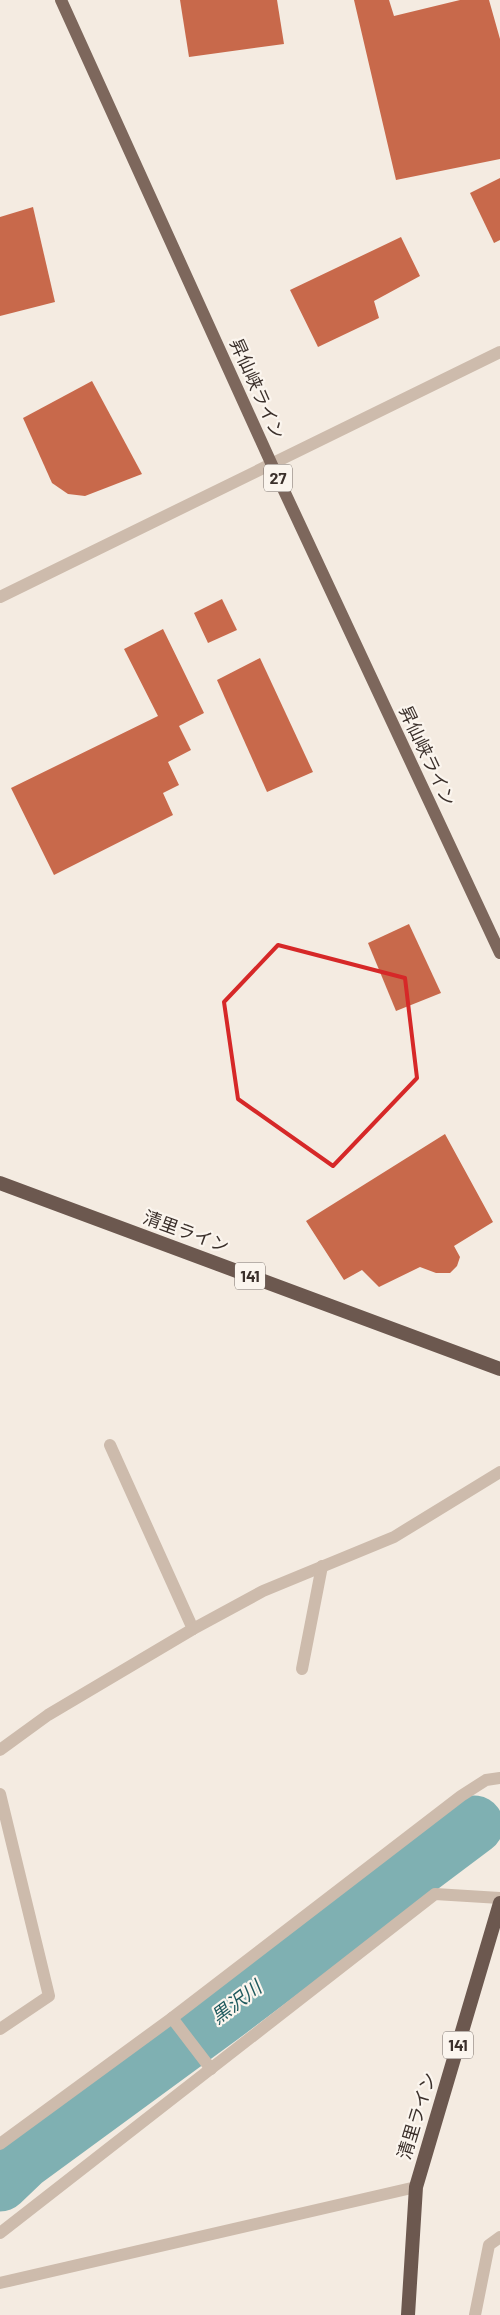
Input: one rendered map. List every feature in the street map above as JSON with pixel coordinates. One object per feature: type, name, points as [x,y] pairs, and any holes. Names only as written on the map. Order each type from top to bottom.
[{"type":"highway","name":"清里ライン","points":[[0,1183],[500,1369]]},
{"type":"highway","name":"清里ライン","points":[[408,2315],[416,2187],[500,1903]]},
{"type":"main road","name":"昇仙峡ライン","points":[[61,0],[272,465],[500,953]]},
{"type":"street","points":[[0,597],[500,352]]},
{"type":"street","points":[[110,1445],[193,1629]]},
{"type":"street","points":[[0,1750],[48,1714],[193,1629],[262,1591],[394,1537],[500,1472]]},
{"type":"street","points":[[302,1669],[322,1566]]},
{"type":"street","points":[[0,2144],[172,2018],[462,1796],[486,1780],[500,1778]]},
{"type":"street","points":[[0,1794],[49,1996],[0,2029]]},
{"type":"street","points":[[0,2232],[435,1894],[500,1898]]},
{"type":"street","points":[[172,2018],[211,2069]]},
{"type":"street","points":[[0,2283],[416,2187]]},
{"type":"street","points":[[475,2315],[489,2245],[500,2237]]},
{"type":"highlighted area","points":[[278,945],[405,978],[417,1078],[333,1166],[238,1099],[224,1002]]},
{"type":"building","points":[[180,0],[277,0],[284,44],[189,57]]},
{"type":"building","points":[[354,0],[389,0],[394,16],[460,0],[489,0],[500,39],[500,159],[396,180]]},
{"type":"building","points":[[500,178],[500,240],[494,243],[470,193]]},
{"type":"building","points":[[33,207],[55,302],[0,316],[0,217]]},
{"type":"building","points":[[401,237],[420,276],[374,301],[379,318],[318,347],[290,290]]},
{"type":"building","points":[[92,381],[142,474],[85,496],[68,494],[52,483],[23,418]]},
{"type":"building","points":[[222,599],[237,630],[208,643],[194,613]]},
{"type":"building","points":[[163,629],[204,713],[179,726],[191,750],[168,762],[179,785],[163,793],[173,815],[54,875],[11,788],[158,716],[124,649]]},
{"type":"building","points":[[260,658],[313,772],[267,792],[217,680]]},
{"type":"building","points":[[409,924],[441,993],[396,1011],[368,943]]},
{"type":"building","points":[[445,1134],[493,1222],[454,1246],[460,1257],[457,1266],[450,1273],[436,1273],[420,1267],[379,1287],[362,1270],[344,1280],[306,1221]]},
{"type":"waterway","name":"黒沢川","points":[[0,2182],[23,2160],[221,2015],[474,1825]]}]
